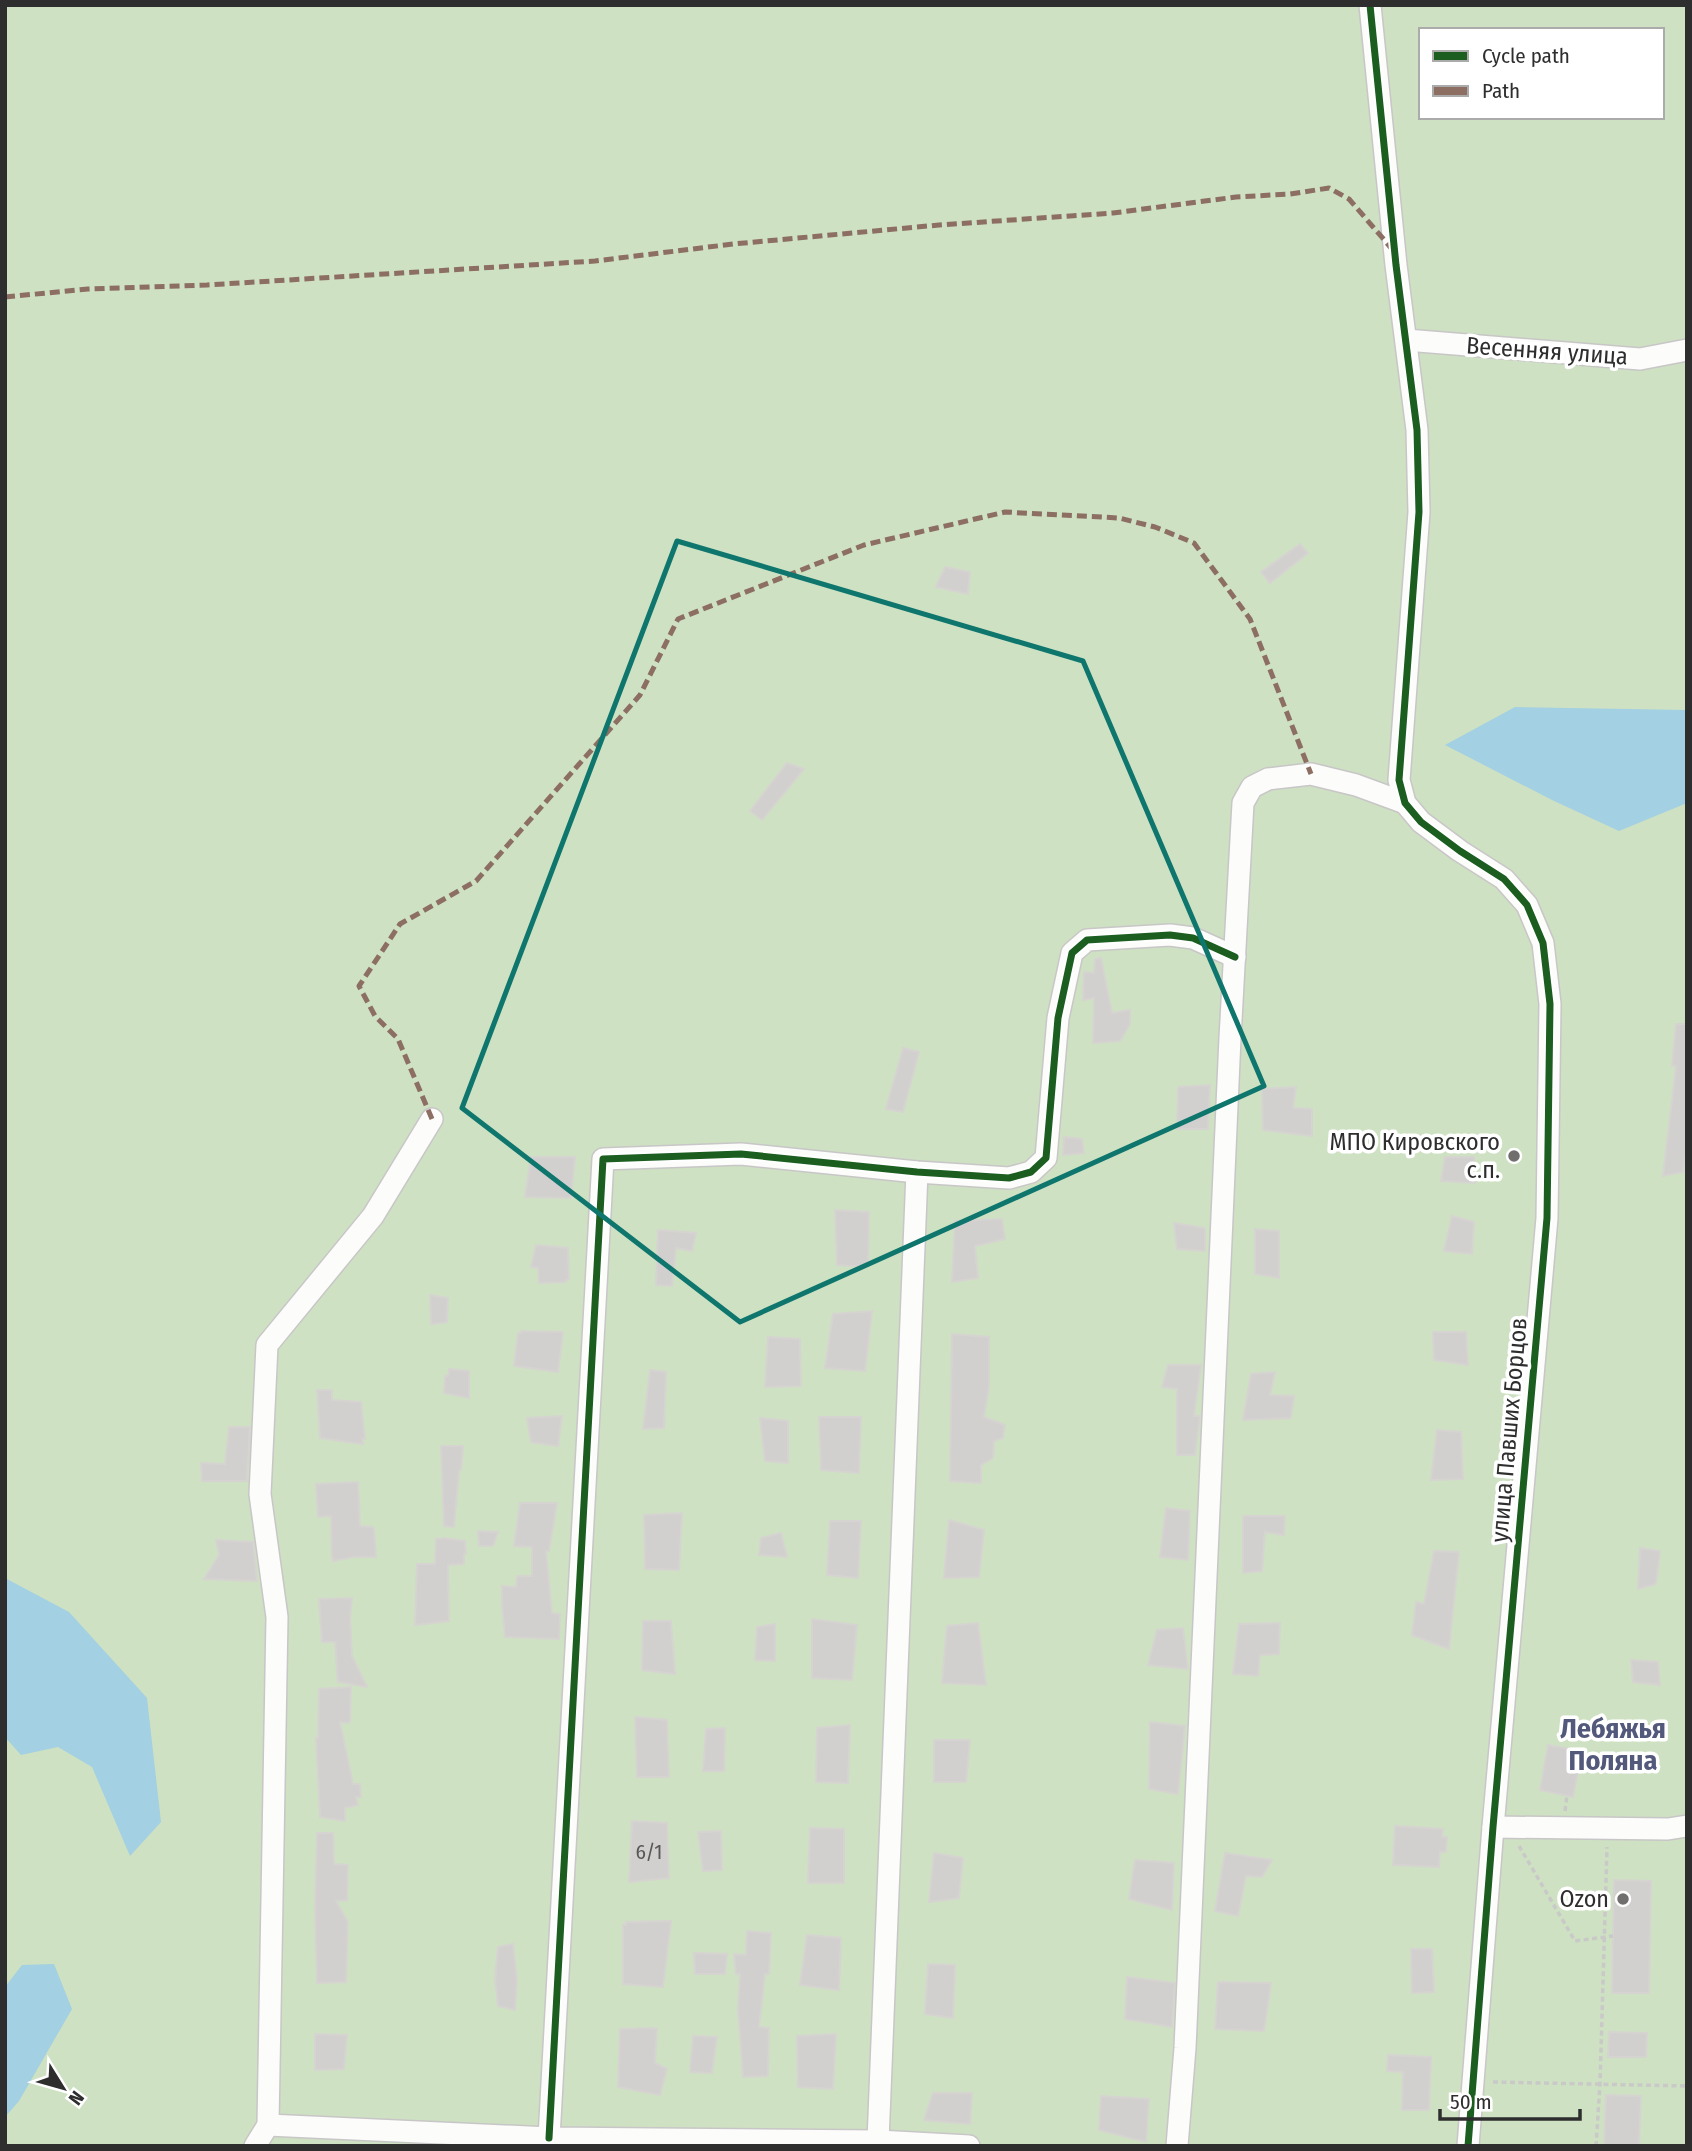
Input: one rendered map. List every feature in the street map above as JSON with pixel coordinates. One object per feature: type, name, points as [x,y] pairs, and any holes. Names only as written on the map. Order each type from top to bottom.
[{"type":"street","points":[[1370,5],[1406,340]]},
{"type":"street","name":"Весенняя улица","points":[[1406,340],[1640,359],[1687,350]]},
{"type":"street","name":"улица Павших Борцов","points":[[1406,340],[1417,430],[1419,512],[1398,780],[1405,803],[1421,821],[1504,880],[1527,905],[1543,943],[1550,1004],[1547,1218],[1500,1827],[1468,2146]]},
{"type":"street","points":[[1177,2146],[1185,2048],[1243,803],[1252,787],[1268,779],[1311,774],[1356,785],[1405,803]]},
{"type":"street","points":[[549,2138],[603,1159],[741,1154],[917,1172],[1009,1178],[1031,1172],[1046,1158],[1059,1018],[1072,953],[1087,940],[1170,934],[1193,938],[1235,957]]},
{"type":"street","points":[[255,2146],[268,2125],[277,1617],[260,1493],[267,1345],[373,1216],[432,1119]]},
{"type":"street","points":[[878,2141],[917,1172]]},
{"type":"street","points":[[1500,1827],[1668,1829],[1687,1826]]},
{"type":"street","points":[[268,2125],[487,2141],[549,2138],[878,2141],[969,2146]]},
{"type":"path","points":[[1500,1827],[1575,1941],[1613,1936]]},
{"type":"path","points":[[1596,2146],[1607,1828]]},
{"type":"path","points":[[1473,2081],[1687,2086]]},
{"type":"highlighted area","points":[[677,541],[1083,661],[1264,1086],[740,1322],[462,1108]]},
{"type":"green space","points":[[5,5],[1687,5],[1687,2146],[5,2146]]},
{"type":"water","points":[[1515,707],[1687,710],[1687,803],[1619,831],[1445,745]]},
{"type":"water","points":[[5,1578],[69,1612],[147,1698],[161,1822],[130,1856],[92,1767],[58,1747],[21,1755],[5,1737]]},
{"type":"water","points":[[54,1964],[72,2009],[19,2101],[5,2117],[5,1987],[22,1965]]},
{"type":"building","points":[[1300,544],[1308,553],[1270,583],[1261,572]]},
{"type":"building","points":[[945,567],[970,572],[968,594],[936,587]]},
{"type":"building","points":[[787,763],[804,769],[762,820],[750,811]]},
{"type":"building","points":[[1101,958],[1112,1013],[1130,1010],[1130,1024],[1120,1041],[1093,1043],[1094,998],[1083,1000],[1084,972],[1094,973],[1095,959]]},
{"type":"building","points":[[1676,1024],[1687,1024],[1687,1140],[1683,1172],[1663,1176],[1676,1066],[1672,1066]]},
{"type":"building","points":[[903,1048],[919,1052],[903,1112],[886,1109]]},
{"type":"building","points":[[1210,1085],[1208,1129],[1177,1129],[1178,1087]]},
{"type":"building","points":[[1296,1087],[1293,1108],[1312,1109],[1312,1136],[1263,1130],[1262,1089]]},
{"type":"building","points":[[1064,1137],[1082,1139],[1084,1153],[1063,1155]]},
{"type":"building","points":[[531,1157],[575,1157],[571,1198],[525,1197]]},
{"type":"building","points":[[1445,1157],[1474,1157],[1475,1183],[1441,1181]]},
{"type":"building","points":[[835,1210],[869,1212],[868,1267],[837,1265]]},
{"type":"building","points":[[1452,1216],[1474,1222],[1472,1254],[1444,1251]]},
{"type":"building","points":[[1002,1219],[1005,1239],[975,1246],[978,1278],[952,1282],[955,1221]]},
{"type":"building","points":[[1174,1223],[1205,1228],[1205,1251],[1177,1249]]},
{"type":"building","points":[[1255,1229],[1279,1231],[1279,1278],[1255,1274]]},
{"type":"building","points":[[658,1230],[696,1233],[692,1251],[676,1248],[672,1286],[656,1285]]},
{"type":"building","points":[[536,1245],[568,1248],[569,1279],[566,1282],[539,1283],[538,1268],[531,1267]]},
{"type":"building","points":[[430,1295],[448,1298],[447,1322],[431,1324]]},
{"type":"building","points":[[872,1311],[865,1371],[825,1368],[833,1314]]},
{"type":"building","points":[[563,1332],[558,1372],[514,1366],[518,1333]]},
{"type":"building","points":[[1433,1332],[1466,1332],[1468,1365],[1434,1360]]},
{"type":"building","points":[[952,1334],[989,1337],[989,1388],[984,1417],[1005,1425],[1003,1438],[994,1441],[993,1458],[981,1465],[981,1483],[950,1481]]},
{"type":"building","points":[[768,1337],[800,1339],[801,1386],[765,1387]]},
{"type":"building","points":[[1168,1365],[1201,1365],[1194,1416],[1200,1416],[1195,1455],[1177,1455],[1177,1389],[1162,1387]]},
{"type":"building","points":[[449,1369],[469,1371],[469,1398],[444,1393],[445,1376],[448,1376]]},
{"type":"building","points":[[650,1370],[666,1372],[664,1428],[643,1429]]},
{"type":"building","points":[[1275,1372],[1270,1395],[1294,1396],[1291,1418],[1243,1420],[1251,1374]]},
{"type":"building","points":[[317,1390],[332,1390],[332,1400],[361,1402],[365,1439],[362,1439],[363,1444],[320,1438]]},
{"type":"building","points":[[562,1416],[558,1446],[531,1442],[527,1418]]},
{"type":"building","points":[[819,1417],[861,1417],[859,1473],[821,1470]]},
{"type":"building","points":[[760,1418],[788,1421],[788,1463],[765,1461]]},
{"type":"building","points":[[229,1427],[250,1427],[247,1481],[202,1481],[201,1463],[225,1464]]},
{"type":"building","points":[[1437,1430],[1461,1432],[1463,1479],[1431,1480]]},
{"type":"building","points":[[441,1446],[463,1446],[454,1527],[444,1526]]},
{"type":"building","points":[[358,1482],[360,1526],[374,1529],[376,1557],[333,1561],[331,1516],[318,1517],[316,1484]]},
{"type":"building","points":[[520,1503],[557,1503],[549,1551],[546,1551],[552,1613],[560,1614],[559,1639],[505,1637],[502,1586],[516,1587],[517,1576],[532,1576],[532,1547],[514,1546]]},
{"type":"building","points":[[1166,1508],[1190,1511],[1188,1560],[1160,1557]]},
{"type":"building","points":[[682,1513],[679,1570],[645,1569],[644,1515]]},
{"type":"building","points":[[1243,1516],[1285,1516],[1284,1535],[1265,1532],[1262,1571],[1243,1573]]},
{"type":"building","points":[[949,1520],[984,1530],[979,1577],[944,1578]]},
{"type":"building","points":[[830,1521],[861,1521],[858,1578],[827,1575]]},
{"type":"building","points":[[478,1531],[498,1532],[493,1546],[479,1546]]},
{"type":"building","points":[[781,1533],[787,1557],[759,1555],[761,1538]]},
{"type":"building","points":[[436,1539],[465,1541],[466,1553],[464,1564],[448,1565],[449,1621],[415,1625],[417,1564],[435,1564]]},
{"type":"building","points":[[216,1540],[253,1542],[257,1581],[204,1579],[219,1555]]},
{"type":"building","points":[[1640,1548],[1660,1551],[1656,1584],[1638,1589]]},
{"type":"building","points":[[1434,1551],[1459,1552],[1449,1649],[1412,1635],[1416,1602],[1424,1604]]},
{"type":"building","points":[[352,1598],[352,1656],[367,1687],[338,1682],[335,1642],[322,1642],[319,1599]]},
{"type":"building","points":[[812,1619],[857,1625],[852,1680],[812,1678]]},
{"type":"building","points":[[643,1621],[671,1621],[675,1674],[642,1670]]},
{"type":"building","points":[[978,1623],[986,1685],[942,1683],[947,1626]]},
{"type":"building","points":[[1280,1623],[1279,1654],[1260,1655],[1258,1676],[1233,1674],[1239,1624]]},
{"type":"building","points":[[775,1624],[775,1661],[755,1660],[757,1627]]},
{"type":"building","points":[[1183,1628],[1188,1669],[1148,1665],[1157,1630]]},
{"type":"building","points":[[1631,1660],[1658,1662],[1660,1685],[1633,1682]]},
{"type":"building","points":[[351,1687],[350,1721],[340,1722],[353,1784],[360,1784],[361,1797],[356,1797],[358,1805],[345,1808],[345,1821],[320,1817],[316,1738],[319,1689]]},
{"type":"building","points":[[635,1717],[667,1720],[669,1777],[637,1777]]},
{"type":"building","points":[[1150,1722],[1185,1726],[1178,1794],[1149,1789]]},
{"type":"building","points":[[850,1725],[848,1783],[816,1782],[817,1728]]},
{"type":"building","points":[[725,1728],[724,1771],[703,1771],[706,1729]]},
{"type":"building","points":[[934,1740],[970,1740],[966,1782],[934,1782]]},
{"type":"building","points":[[1548,1745],[1582,1751],[1573,1797],[1540,1790]]},
{"type":"building","points":[[632,1821],[667,1823],[669,1878],[629,1882]]},
{"type":"building","points":[[1395,1826],[1443,1829],[1442,1837],[1447,1837],[1446,1852],[1440,1852],[1439,1867],[1393,1865]]},
{"type":"building","points":[[810,1828],[844,1829],[844,1883],[808,1883]]},
{"type":"building","points":[[721,1831],[722,1870],[703,1871],[698,1832]]},
{"type":"building","points":[[317,1833],[333,1833],[334,1864],[348,1865],[347,1900],[336,1901],[348,1922],[346,1982],[317,1983]]},
{"type":"building","points":[[934,1853],[963,1858],[959,1898],[929,1902]]},
{"type":"building","points":[[1225,1853],[1272,1860],[1262,1877],[1246,1876],[1238,1916],[1215,1911]]},
{"type":"building","points":[[1135,1860],[1174,1863],[1172,1910],[1129,1899]]},
{"type":"building","points":[[1614,1880],[1651,1881],[1649,1993],[1612,1993]]},
{"type":"building","points":[[671,1921],[663,1987],[623,1984],[623,1925],[626,1925],[626,1922]]},
{"type":"building","points":[[747,1931],[771,1933],[769,1974],[765,1974],[759,2027],[769,2028],[768,2076],[743,2077],[738,2009],[740,1974],[736,1974],[734,1954],[746,1955]]},
{"type":"building","points":[[807,1935],[841,1938],[839,1990],[800,1985]]},
{"type":"building","points":[[513,1944],[517,1980],[515,2010],[498,2006],[495,1979],[498,1947]]},
{"type":"building","points":[[1411,1949],[1432,1949],[1434,1992],[1412,1993]]},
{"type":"building","points":[[694,1953],[727,1954],[725,1974],[695,1974]]},
{"type":"building","points":[[928,1964],[955,1965],[953,2018],[925,2014]]},
{"type":"building","points":[[1127,1977],[1175,1983],[1172,2027],[1125,2019]]},
{"type":"building","points":[[1218,1982],[1271,1983],[1264,2031],[1215,2029]]},
{"type":"building","points":[[620,2029],[657,2029],[655,2063],[667,2069],[660,2095],[618,2087]]},
{"type":"building","points":[[1609,2032],[1647,2033],[1646,2057],[1608,2057]]},
{"type":"building","points":[[315,2034],[347,2035],[344,2069],[315,2070]]},
{"type":"building","points":[[836,2034],[833,2089],[798,2087],[797,2036]]},
{"type":"building","points":[[693,2036],[717,2037],[712,2073],[690,2072]]},
{"type":"building","points":[[1388,2055],[1431,2057],[1429,2110],[1402,2110],[1403,2072],[1387,2071]]},
{"type":"building","points":[[933,2093],[972,2093],[970,2124],[924,2120]]},
{"type":"building","points":[[1606,2095],[1641,2096],[1639,2146],[1604,2146]]},
{"type":"building","points":[[1101,2096],[1149,2099],[1146,2142],[1099,2130]]},
{"type":"marked path","points":[[5,297],[88,289],[207,285],[595,261],[733,244],[939,225],[1113,213],[1329,188],[1349,199],[1392,249]]},
{"type":"marked path","points":[[432,1119],[398,1039],[375,1016],[359,986],[400,924],[476,881],[640,695],[678,619],[864,545],[1005,512],[1119,518],[1155,527],[1194,543],[1250,619],[1311,774]]},
{"type":"cycle path","points":[[1370,5],[1396,265],[1417,430],[1419,512],[1399,780],[1405,803],[1421,822],[1504,879],[1527,905],[1543,943],[1550,1004],[1547,1218],[1493,1827],[1468,2146]]},
{"type":"cycle path","points":[[549,2138],[603,1159],[741,1154],[917,1172],[1009,1178],[1031,1172],[1046,1158],[1058,1018],[1072,953],[1087,940],[1170,935],[1193,938],[1235,957]]},
{"type":"place","name":"МПО Кировского с.п.","points":[[1514,1156]]},
{"type":"place","name":"Ozon","points":[[1623,1899]]},
{"type":"district","name":"Лебяжья Поляна","points":[[1613,1744]]}]
